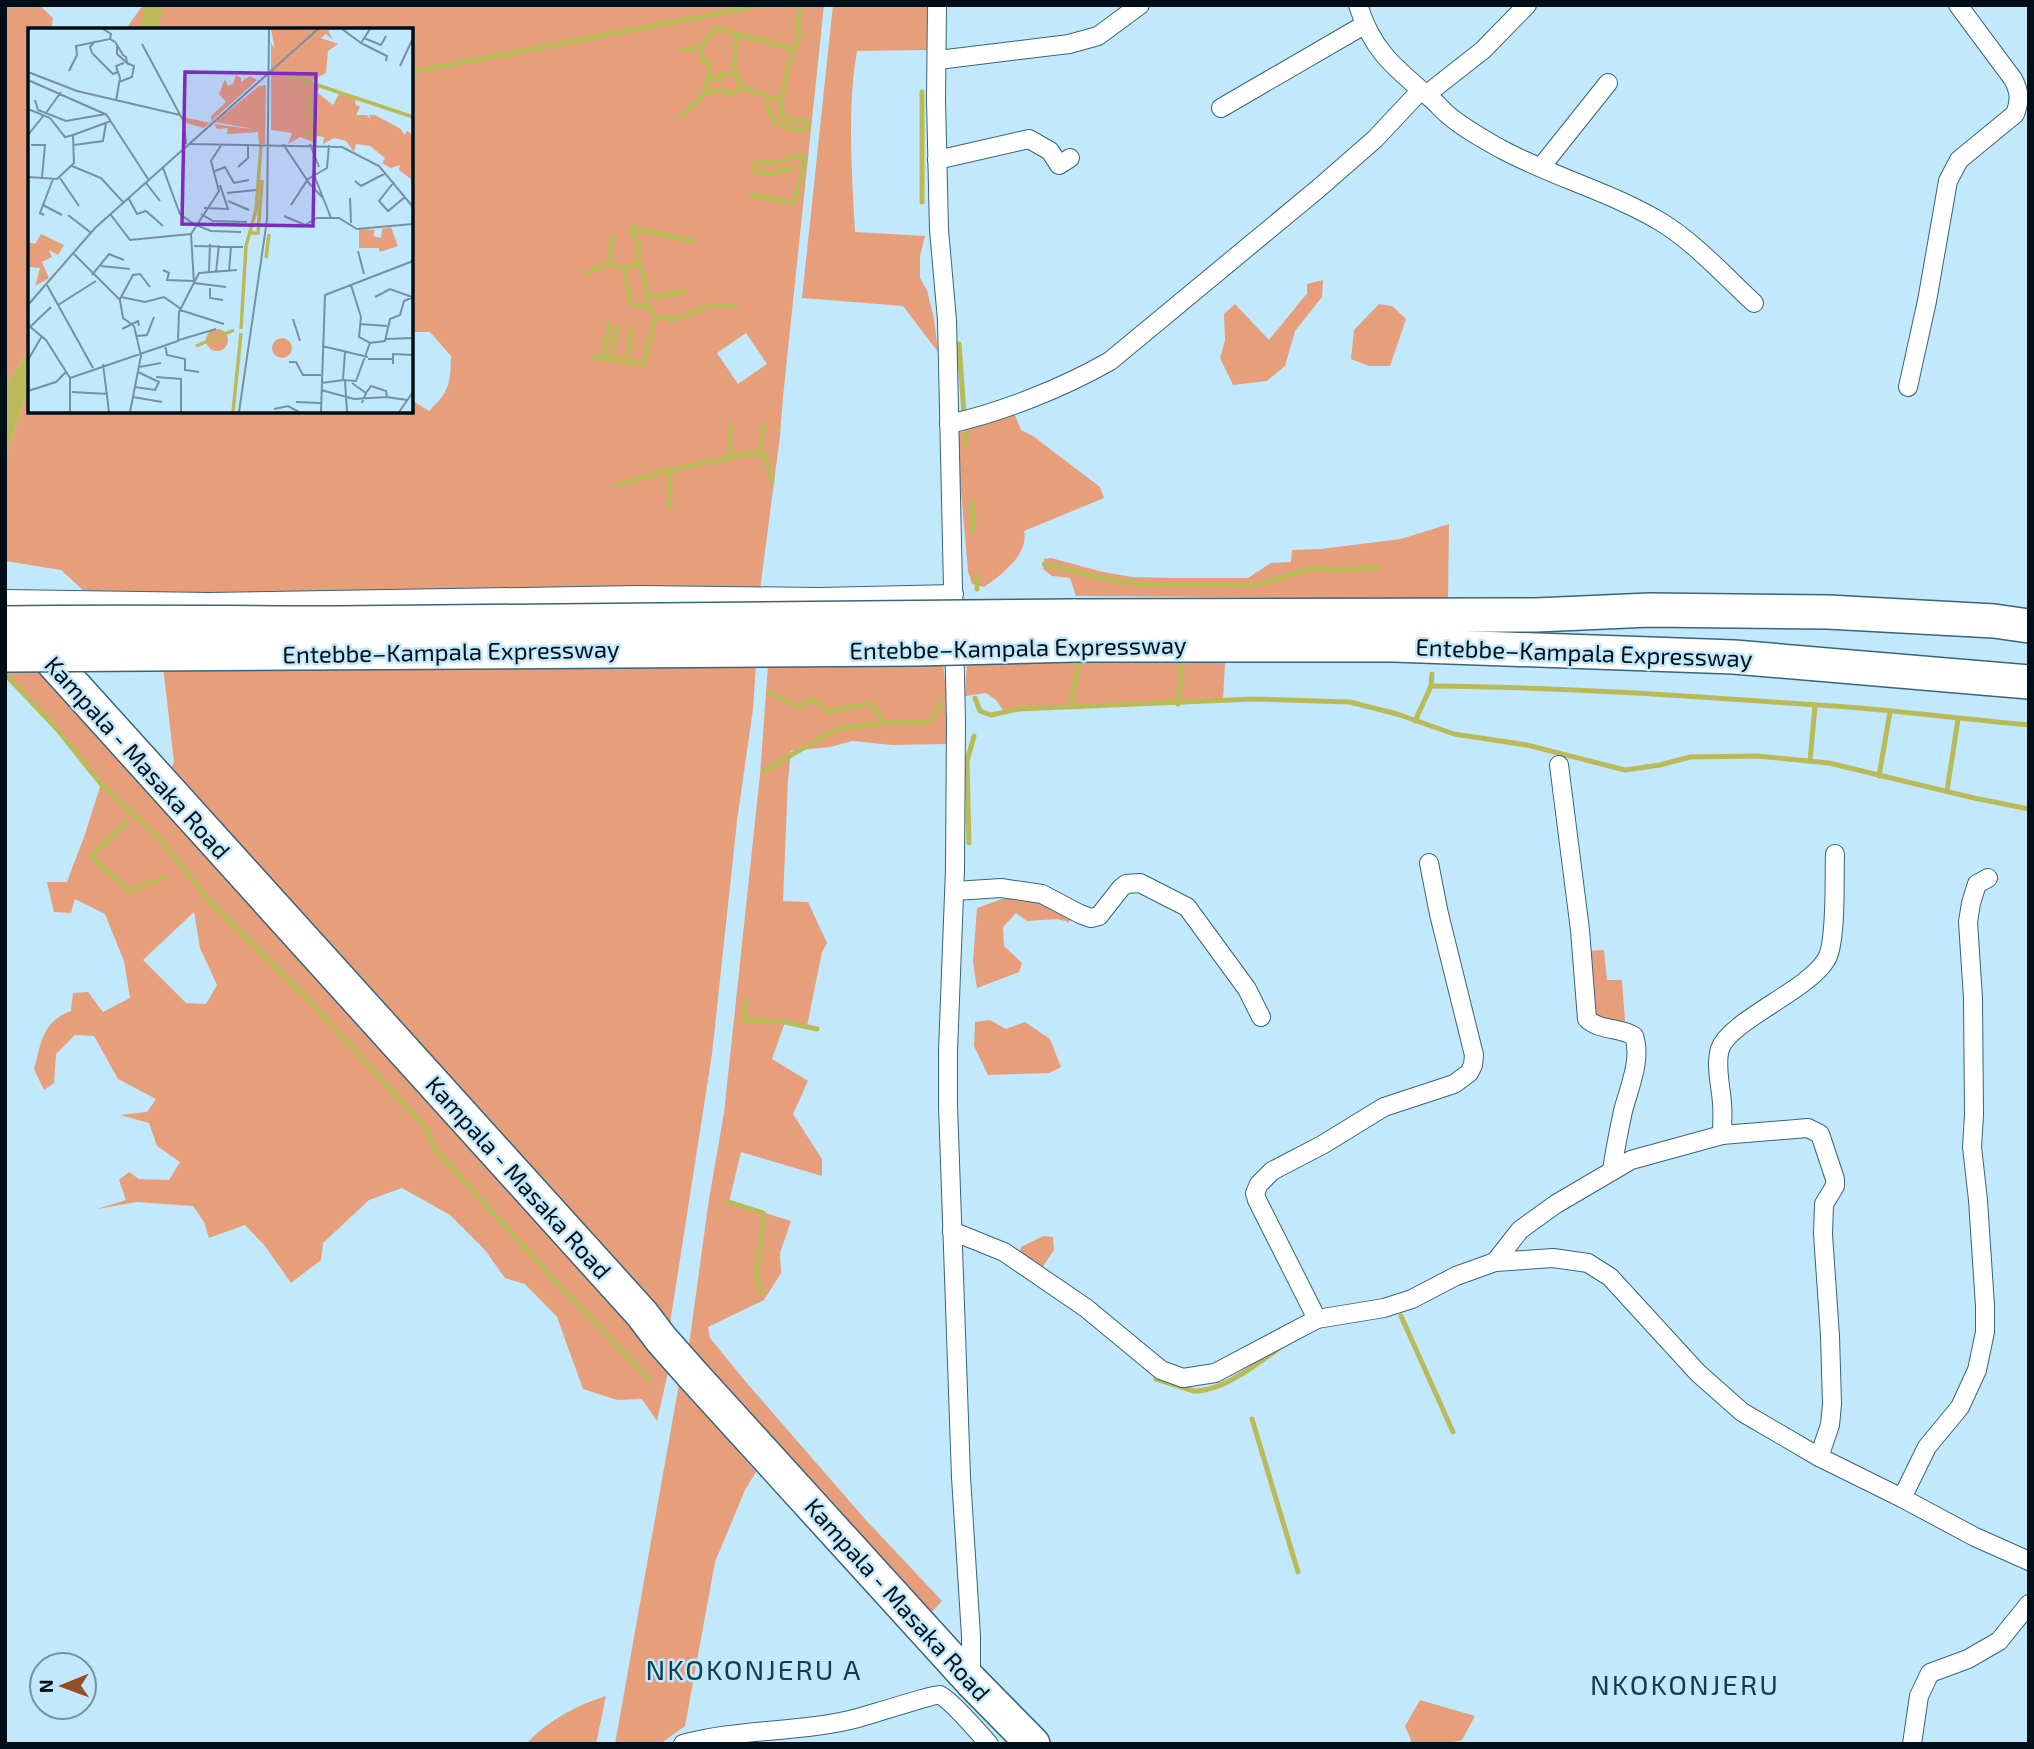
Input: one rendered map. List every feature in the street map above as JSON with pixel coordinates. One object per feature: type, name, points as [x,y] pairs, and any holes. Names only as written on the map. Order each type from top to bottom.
[{"type":"highway","name":"Kampala - Masaka Road","points":[[5,609],[633,1303],[691,1373],[971,1681],[1033,1744]]},
{"type":"highway","name":"Entebbe–Kampala Expressway","points":[[5,655],[916,649],[1074,631],[1650,610],[1828,612],[1994,621],[2029,626]]},
{"type":"highway","name":"Entebbe–Kampala Expressway","points":[[5,624],[838,620],[1734,657],[2029,682]]},
{"type":"street","points":[[937,5],[937,160],[939,230],[947,320],[956,708],[955,891],[948,1051],[952,1231],[971,1681]]},
{"type":"street","points":[[938,60],[1027,50],[1098,36],[1140,5]]},
{"type":"street","points":[[1358,5],[1364,25],[1378,48],[1405,78],[1449,116],[1502,149],[1664,223],[1754,303]]},
{"type":"street","points":[[949,424],[981,416],[1054,388],[1110,361],[1319,188],[1423,92],[1483,50],[1527,5]]},
{"type":"street","points":[[1908,387],[1927,301],[1948,181],[1959,160],[2015,114],[2019,103],[2019,90],[2013,79],[1958,5]]},
{"type":"street","points":[[1222,108],[1364,25]]},
{"type":"street","points":[[1541,167],[1608,83]]},
{"type":"street","points":[[937,160],[1029,139],[1050,151],[1059,165],[1070,158]]},
{"type":"street","points":[[5,599],[223,602],[639,595],[819,597],[954,594]]},
{"type":"street","points":[[1559,765],[1580,930],[1587,1019],[1596,1026],[1627,1032],[1634,1036],[1637,1043],[1633,1075],[1612,1170]]},
{"type":"street","points":[[1722,1135],[1719,1056],[1721,1046],[1732,1033],[1810,978],[1826,960],[1832,944],[1835,854]]},
{"type":"street","points":[[1317,1319],[1257,1200],[1255,1193],[1259,1184],[1272,1171],[1384,1107],[1454,1084],[1469,1073],[1473,1065],[1474,1055],[1429,863]]},
{"type":"street","points":[[1902,1498],[1927,1447],[1960,1407],[1977,1370],[1985,1332],[1978,1200],[1972,1147],[1973,998],[1968,922],[1977,884],[1988,878]]},
{"type":"street","points":[[955,891],[1001,888],[1042,894],[1091,918],[1099,915],[1126,884],[1140,883],[1186,907],[1247,989],[1261,1017]]},
{"type":"street","points":[[1495,1262],[1520,1230],[1556,1204],[1631,1160],[1722,1135],[1808,1128],[1820,1134],[1835,1186],[1824,1204],[1823,1234],[1832,1404],[1830,1425],[1819,1457]]},
{"type":"street","points":[[952,1231],[1004,1252],[1086,1308],[1161,1370],[1183,1378],[1215,1373],[1317,1319],[1384,1308],[1412,1299],[1456,1276],[1495,1262],[1553,1258],[1588,1263],[1610,1277],[1698,1373],[1742,1412],[1819,1457],[1975,1537],[2029,1561]]},
{"type":"street","points":[[1912,1744],[1919,1696],[1930,1673],[1968,1659],[1999,1641],[2029,1604]]},
{"type":"street","points":[[683,1744],[750,1732],[853,1720],[934,1694],[945,1699],[989,1744]]},
{"type":"shaded area","points":[[5,5],[39,5],[53,18],[51,28],[28,28],[28,351],[5,387]]},
{"type":"shaded area","points":[[143,5],[824,5],[780,436],[760,590],[582,587],[305,594],[85,592],[61,570],[5,561],[5,459],[28,390],[28,413],[413,413],[413,401],[429,411],[445,392],[451,356],[430,332],[413,332],[413,28],[126,28]],"holes":[[[746,333],[767,364],[738,384],[717,353]]]},
{"type":"shaded area","points":[[833,5],[930,5],[930,50],[857,51],[852,94],[851,141],[855,232],[925,236],[920,256],[920,278],[927,290],[938,352],[903,306],[802,298]]},
{"type":"shaded area","points":[[1323,280],[1322,297],[1295,331],[1285,366],[1267,381],[1233,385],[1220,358],[1225,340],[1224,314],[1235,304],[1269,340],[1307,294],[1307,284]]},
{"type":"shaded area","points":[[1379,304],[1392,306],[1406,319],[1390,366],[1369,366],[1351,359],[1354,330]]},
{"type":"shaded area","points":[[28,351],[28,390],[5,459],[5,387]]},
{"type":"shaded area","points":[[1014,413],[1021,430],[1033,436],[1100,487],[1104,498],[1024,531],[1022,548],[1013,563],[984,587],[972,584],[968,571],[956,434]]},
{"type":"shaded area","points":[[1449,524],[1448,599],[1076,596],[1070,578],[1052,576],[1043,569],[1044,559],[1051,558],[1132,577],[1248,578],[1271,563],[1291,562],[1292,550],[1401,539]]},
{"type":"shaded area","points":[[1073,660],[1225,662],[1223,701],[1003,710],[996,700],[986,693],[965,696],[967,663]]},
{"type":"shaded area","points":[[943,663],[947,698],[946,744],[892,745],[852,741],[830,747],[791,751],[783,901],[808,902],[827,943],[822,952],[807,1026],[785,1022],[772,1059],[808,1081],[793,1114],[822,1159],[822,1176],[741,1152],[729,1202],[791,1221],[780,1253],[781,1273],[764,1300],[708,1327],[710,1338],[745,1381],[865,1519],[942,1601],[928,1616],[688,1352],[724,1113],[760,775],[768,666]]},
{"type":"shaded area","points":[[756,664],[712,1054],[669,1330],[170,772],[174,762],[163,666]]},
{"type":"shaded area","points":[[5,668],[43,668],[669,1368],[657,1421],[642,1399],[617,1400],[583,1389],[557,1317],[525,1284],[505,1278],[485,1250],[450,1215],[402,1188],[369,1200],[323,1243],[321,1260],[291,1283],[265,1246],[245,1225],[209,1238],[204,1222],[193,1206],[137,1202],[97,1209],[126,1200],[119,1180],[129,1172],[139,1179],[169,1180],[180,1162],[157,1146],[149,1123],[120,1115],[147,1112],[156,1099],[118,1079],[94,1036],[75,1035],[56,1054],[54,1083],[44,1090],[34,1069],[49,1027],[71,1011],[73,993],[88,992],[103,1012],[130,998],[124,961],[105,914],[75,899],[71,913],[54,912],[47,882],[67,882],[101,784],[57,729],[5,674]],"holes":[[[194,912],[200,948],[217,985],[206,1004],[186,1003],[143,960]]]},
{"type":"shaded area","points":[[1041,897],[1072,918],[1069,922],[1057,919],[1027,921],[1016,913],[1003,927],[1004,946],[1022,963],[1019,972],[977,988],[973,962],[977,908],[1002,899]]},
{"type":"shaded area","points":[[1604,950],[1607,980],[1622,980],[1625,1021],[1594,1023],[1589,951]]},
{"type":"shaded area","points":[[990,1020],[1006,1029],[1025,1022],[1050,1039],[1061,1067],[1049,1073],[988,1075],[974,1046],[975,1022]]},
{"type":"shaded area","points":[[1043,1236],[1053,1237],[1054,1250],[1042,1268],[1020,1253],[1021,1247]]},
{"type":"shaded area","points":[[679,1384],[756,1472],[745,1490],[715,1562],[685,1726],[660,1744],[615,1744]]},
{"type":"shaded area","points":[[606,1696],[596,1744],[526,1744],[543,1728],[563,1715]]},
{"type":"shaded area","points":[[1420,1700],[1475,1716],[1462,1740],[1445,1744],[1409,1744],[1411,1740],[1405,1726]]},
{"type":"waterway","points":[[149,28],[154,5]]},
{"type":"waterway","points":[[413,72],[763,5]]},
{"type":"waterway","points":[[767,104],[774,121],[789,128],[807,130],[807,122],[791,120],[781,115],[782,95],[793,49],[799,39],[798,19],[801,5]]},
{"type":"waterway","points":[[682,50],[701,47],[716,28],[793,49]]},
{"type":"waterway","points":[[737,35],[734,66],[741,87],[783,102]]},
{"type":"waterway","points":[[701,47],[703,61],[709,61],[709,78],[703,95]]},
{"type":"waterway","points":[[709,78],[720,80],[720,74],[737,74]]},
{"type":"waterway","points":[[681,116],[703,95],[720,89],[732,95],[741,87]]},
{"type":"waterway","points":[[922,92],[922,202]]},
{"type":"waterway","points":[[751,195],[794,203],[805,158],[799,155],[777,163],[757,162],[754,171],[772,174],[793,167]]},
{"type":"waterway","points":[[638,263],[639,243],[632,235],[632,228],[693,241]]},
{"type":"waterway","points":[[609,263],[613,236]]},
{"type":"waterway","points":[[587,273],[609,263],[624,269],[631,305],[648,306],[656,317],[676,319],[711,305],[735,306]]},
{"type":"waterway","points":[[624,269],[638,263],[644,275],[648,306]]},
{"type":"waterway","points":[[646,294],[658,297],[684,291]]},
{"type":"waterway","points":[[592,357],[643,364],[656,317]]},
{"type":"waterway","points":[[603,359],[609,324]]},
{"type":"waterway","points":[[611,360],[617,327]]},
{"type":"waterway","points":[[627,362],[632,329]]},
{"type":"waterway","points":[[959,344],[964,414]]},
{"type":"waterway","points":[[730,425],[730,458]]},
{"type":"waterway","points":[[760,455],[763,425]]},
{"type":"waterway","points":[[965,446],[967,430]]},
{"type":"waterway","points":[[617,485],[670,470],[752,453],[765,456],[772,481]]},
{"type":"waterway","points":[[669,506],[670,470]]},
{"type":"waterway","points":[[972,502],[973,532]]},
{"type":"waterway","points":[[1044,564],[1143,585],[1256,585],[1313,568],[1343,570],[1378,567]]},
{"type":"waterway","points":[[977,575],[977,589]]},
{"type":"waterway","points":[[1070,707],[1079,663]]},
{"type":"waterway","points":[[1178,704],[1181,666]]},
{"type":"waterway","points":[[5,674],[57,729],[101,784],[162,841],[207,898],[304,995],[426,1128],[434,1148],[650,1380]]},
{"type":"waterway","points":[[1415,721],[1431,686],[1432,674]]},
{"type":"waterway","points":[[1431,686],[1538,688],[1699,697],[1860,708],[2029,725]]},
{"type":"waterway","points":[[770,693],[800,708],[805,702],[815,700],[829,712],[871,703],[884,723]]},
{"type":"waterway","points":[[975,698],[980,711],[991,715],[1019,709],[1254,699],[1350,702],[1397,714],[1454,734],[1527,745],[1625,770],[1690,757],[1757,756],[1829,763],[2029,809]]},
{"type":"waterway","points":[[764,771],[836,729],[884,723],[930,722],[941,703]]},
{"type":"waterway","points":[[1810,761],[1815,706]]},
{"type":"waterway","points":[[1879,776],[1890,712]]},
{"type":"waterway","points":[[1947,791],[1958,719]]},
{"type":"waterway","points":[[969,843],[967,761],[974,736]]},
{"type":"waterway","points":[[127,821],[91,857],[130,891],[165,877]]},
{"type":"waterway","points":[[746,1000],[744,1020],[785,1022],[817,1029]]},
{"type":"waterway","points":[[728,1202],[763,1213],[757,1266],[757,1276],[763,1293]]},
{"type":"waterway","points":[[1401,1316],[1453,1432]]},
{"type":"waterway","points":[[1156,1379],[1194,1391],[1205,1390],[1240,1375],[1282,1346]]},
{"type":"waterway","points":[[1252,1419],[1298,1572]]},
{"type":"district","name":"NKOKONJERU A","points":[[754,1669]]},
{"type":"district","name":"NKOKONJERU","points":[[1685,1684]]}]
